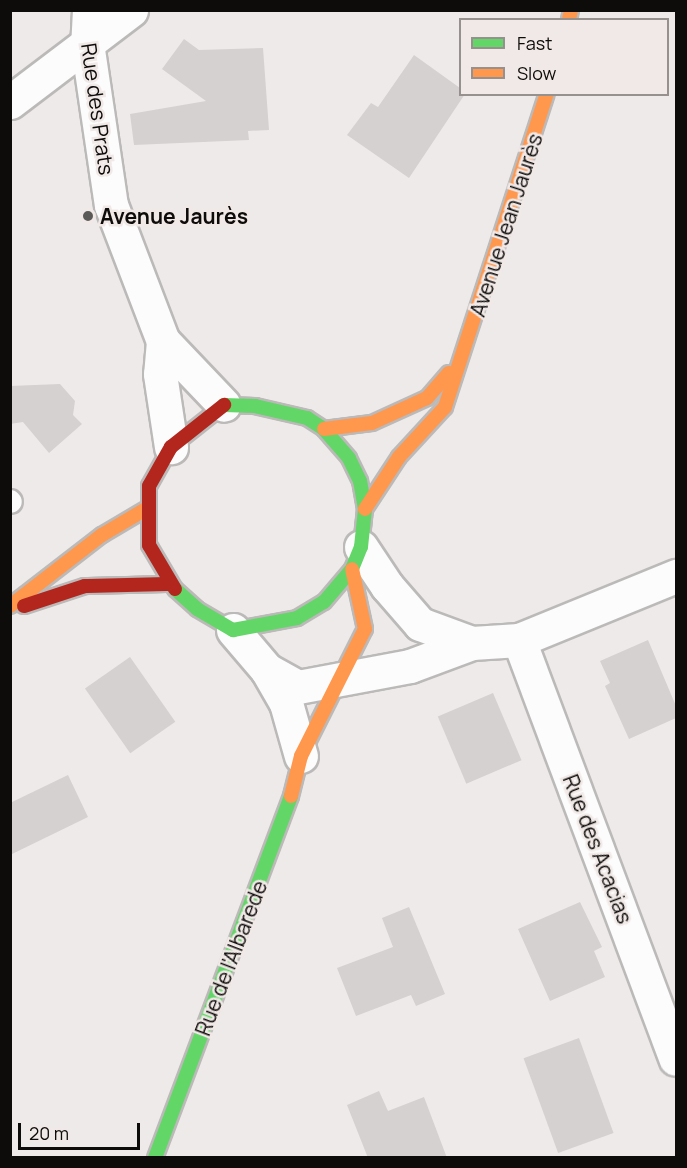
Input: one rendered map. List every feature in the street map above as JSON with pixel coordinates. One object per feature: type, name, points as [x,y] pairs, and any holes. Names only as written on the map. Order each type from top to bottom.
[{"type":"street","name":"Rue des Prats","points":[[89,10],[87,43],[111,205],[163,341],[224,405]]},
{"type":"street","points":[[10,102],[131,10]]},
{"type":"street","name":"Avenue Jean Jaurès","points":[[365,509],[399,457],[444,407],[464,356],[547,96]]},
{"type":"street","name":"Rue des Prats","points":[[163,341],[160,374],[171,447]]},
{"type":"street","name":"Avenue Jean Jaurès","points":[[324,429],[372,423],[427,398],[464,356]]},
{"type":"street","points":[[365,509],[360,481],[349,458],[324,429],[297,416],[255,406],[224,405],[196,424],[171,447],[149,486],[146,509],[149,545],[169,584],[197,609],[233,630],[297,618],[324,602],[356,558],[387,586],[420,624],[472,643]]},
{"type":"street","points":[[10,608],[102,535],[146,509]]},
{"type":"street","name":"Rue de l'Albarede","points":[[155,1158],[288,809],[300,756],[365,629],[356,558],[365,509]]},
{"type":"street","points":[[267,670],[298,687],[339,682],[410,666],[472,643],[519,640],[676,576]]},
{"type":"street","points":[[10,608],[85,586],[169,584]]},
{"type":"street","name":"Rue de l'Albarede","points":[[233,630],[267,670],[285,703],[300,756]]},
{"type":"street","name":"Rue des Acacias","points":[[519,640],[676,1059]]},
{"type":"building","points":[[184,39],[199,50],[263,48],[269,130],[248,131],[249,140],[134,145],[130,114],[206,101],[162,69]]},
{"type":"building","points":[[414,55],[459,87],[459,96],[464,96],[409,178],[347,135],[371,103],[378,107]]},
{"type":"building","points":[[60,384],[75,401],[73,415],[82,424],[49,453],[23,422],[10,424],[10,386]]},
{"type":"building","points":[[648,640],[676,706],[676,718],[629,739],[605,686],[610,683],[600,661]]},
{"type":"building","points":[[130,657],[175,722],[130,753],[85,689]]},
{"type":"building","points":[[493,693],[522,760],[466,784],[438,716]]},
{"type":"building","points":[[68,775],[88,817],[10,855],[10,803]]},
{"type":"building","points":[[580,902],[602,947],[594,951],[605,977],[550,1001],[518,929]]},
{"type":"building","points":[[409,907],[445,994],[416,1006],[411,995],[356,1016],[337,968],[393,947],[382,918]]},
{"type":"building","points":[[579,1038],[614,1133],[558,1153],[524,1058]]},
{"type":"building","points":[[379,1091],[388,1111],[424,1097],[447,1158],[368,1158],[347,1105]]},
{"type":"traffic: fast","points":[[175,589],[197,609],[233,630],[297,618],[324,602],[352,569],[361,547],[365,509],[360,481],[349,458],[324,429],[307,418],[255,406],[224,405]]},
{"type":"traffic: fast","points":[[155,1158],[291,796]]},
{"type":"traffic: slow","points":[[569,18],[571,10]]},
{"type":"traffic: slow","points":[[365,509],[399,457],[445,407],[546,96]]},
{"type":"traffic: slow","points":[[324,429],[372,423],[427,398],[449,373]]},
{"type":"traffic: slow","points":[[10,606],[102,535],[146,509]]},
{"type":"traffic: slow","points":[[291,796],[301,756],[365,629],[352,569]]},
{"type":"traffic: jam","points":[[175,589],[149,545],[149,486],[171,447],[224,405]]},
{"type":"traffic: jam","points":[[24,606],[85,586],[169,584]]},
{"type":"place","name":"Avenue Jaurès","points":[[88,216]]}]
